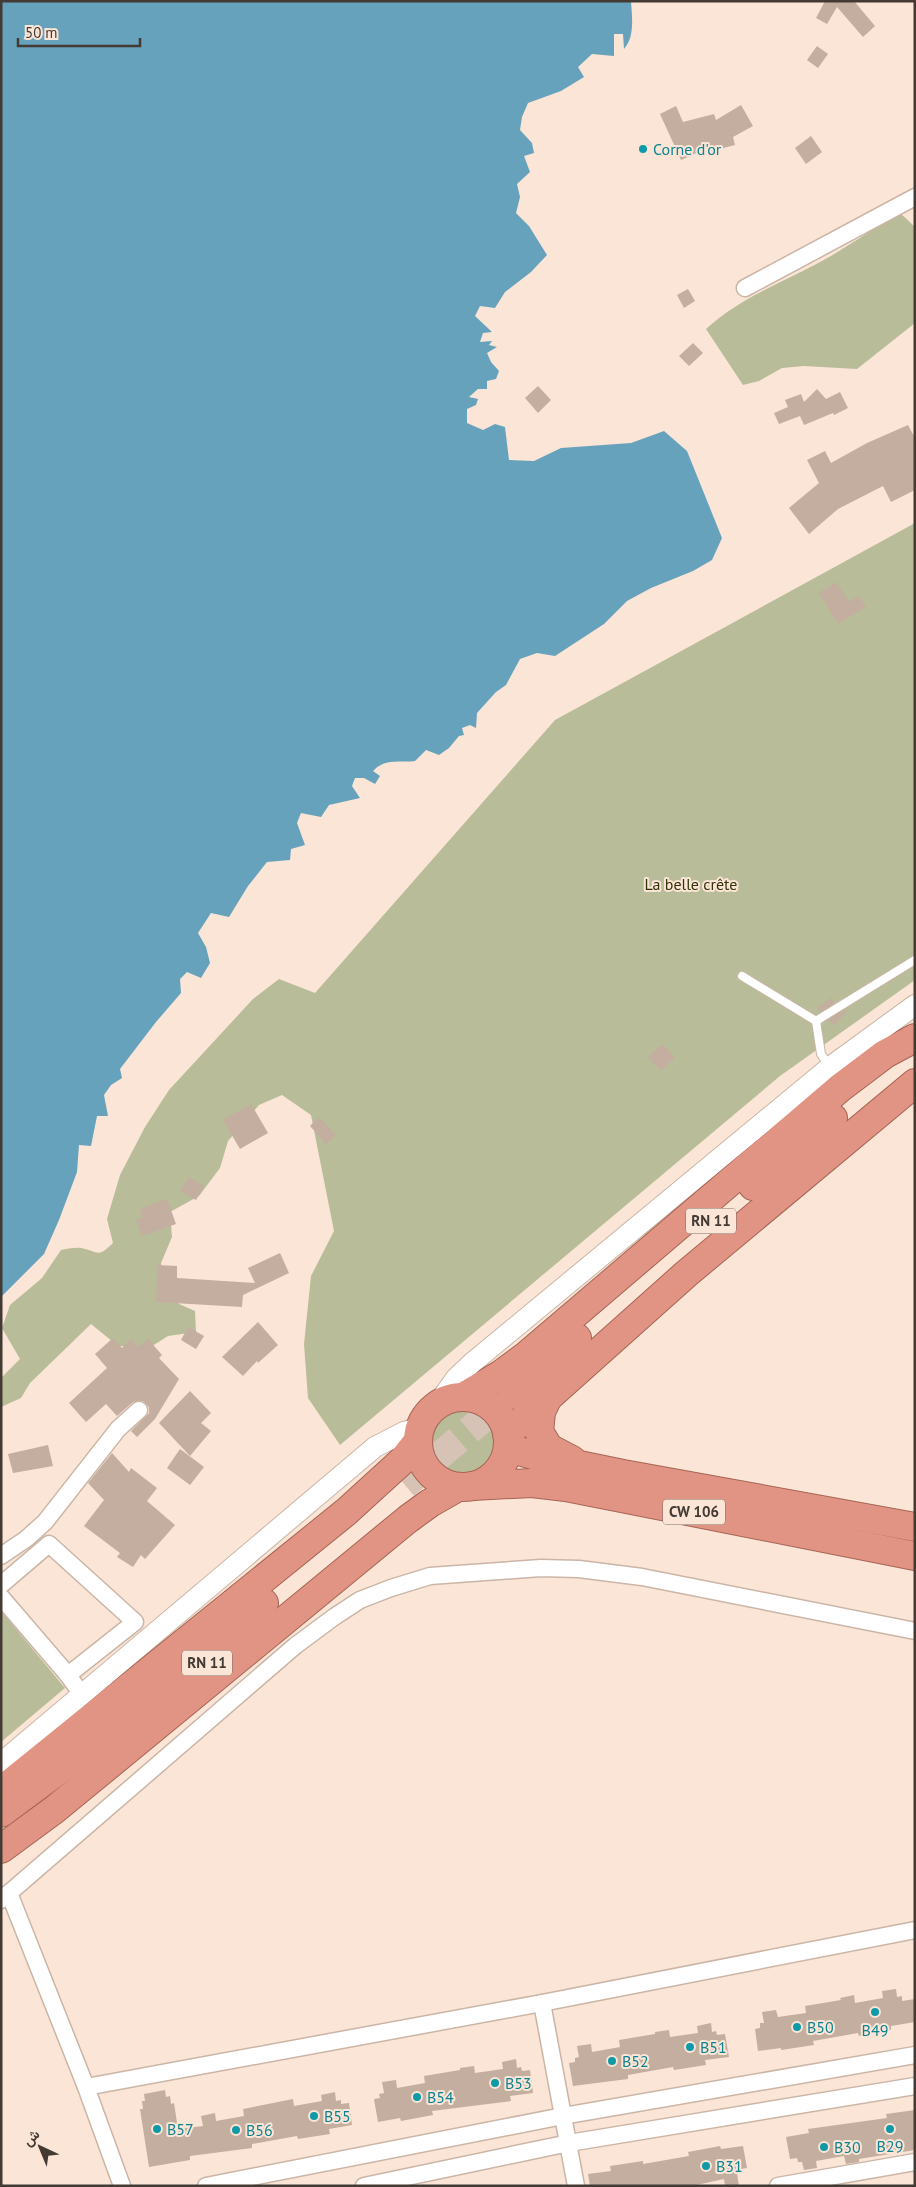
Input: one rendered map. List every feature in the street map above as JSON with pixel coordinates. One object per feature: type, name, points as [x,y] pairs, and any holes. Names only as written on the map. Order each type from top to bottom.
[{"type":"highway","points":[[463,1397],[500,1375],[527,1355],[840,1088],[885,1054],[915,1038]]},
{"type":"highway","name":"RN 11","points":[[915,1051],[740,1196],[514,1399],[915,1066]]},
{"type":"highway","points":[[507,1441],[548,1397],[686,1274],[915,1083]]},
{"type":"highway","points":[[1,1791],[346,1512],[403,1460],[419,1434],[427,1415],[437,1406],[449,1399],[463,1397],[479,1400],[492,1408],[502,1419],[507,1441],[504,1461],[496,1473],[485,1482],[465,1487],[430,1503],[408,1519],[54,1810],[1,1849]]},
{"type":"highway","points":[[548,1397],[541,1412],[538,1425],[542,1439],[550,1448],[562,1456],[587,1467]]},
{"type":"highway","points":[[419,1434],[419,1454],[429,1472],[445,1484],[465,1487]]},
{"type":"highway","name":"CW 106","points":[[507,1441],[587,1467],[915,1526]]},
{"type":"highway","name":"CW 106","points":[[465,1487],[532,1483],[566,1487],[915,1556]]},
{"type":"highway","name":"RN 11","points":[[1,1813],[113,1728],[408,1489],[75,1777],[1,1834]]},
{"type":"street","points":[[745,288],[915,197],[915,208]]},
{"type":"street","points":[[437,1406],[456,1378],[472,1363],[830,1067],[871,1035],[915,1005]]},
{"type":"street","points":[[1,1556],[26,1539],[45,1522],[118,1429],[139,1410]]},
{"type":"street","points":[[1,1762],[375,1447],[404,1432],[419,1434]]},
{"type":"street","points":[[1,1585],[49,1544],[135,1622],[68,1675]]},
{"type":"street","points":[[122,2186],[86,2087],[5,1896],[259,1677],[334,1616],[360,1600],[430,1576],[508,1569],[579,1569],[642,1577],[915,1631]]},
{"type":"street","points":[[1,1597],[68,1675],[82,1695]]},
{"type":"street","points":[[86,2087],[542,2003],[915,1930]]},
{"type":"street","points":[[542,2003],[576,2186]]},
{"type":"street","points":[[206,2186],[562,2116],[915,2055]]},
{"type":"street","points":[[364,2186],[569,2143],[915,2086]]},
{"type":"street","points":[[778,2186],[915,2162]]},
{"type":"lane","points":[[816,1021],[915,960]]},
{"type":"lane","points":[[742,976],[816,1021]]},
{"type":"lane","points":[[816,1021],[821,1054],[830,1067]]},
{"type":"green space","points":[[899,212],[915,227],[915,323],[857,369],[804,366],[782,368],[759,381],[743,385],[706,329],[735,307],[831,256]]},
{"type":"green space","name":"La belle crête","points":[[915,523],[915,980],[780,1076],[340,1445],[308,1398],[304,1344],[311,1276],[334,1231],[311,1115],[282,1095],[259,1105],[228,1141],[220,1168],[199,1196],[170,1212],[172,1237],[161,1263],[167,1290],[179,1304],[195,1311],[196,1332],[168,1336],[149,1348],[118,1346],[91,1324],[30,1383],[21,1398],[1,1407],[1,1378],[20,1359],[2,1328],[10,1305],[42,1278],[61,1250],[79,1248],[98,1253],[104,1251],[113,1243],[107,1219],[120,1175],[145,1127],[169,1090],[253,999],[279,979],[315,993],[555,720]]},
{"type":"green space","points":[[462,1411],[480,1417],[488,1425],[494,1443],[488,1461],[480,1469],[462,1475],[444,1469],[436,1461],[430,1443],[436,1425],[444,1417]]},
{"type":"green space","points":[[1,1611],[65,1688],[1,1742]]},
{"type":"water","points":[[1,1],[631,1],[631,33],[628,44],[624,49],[623,34],[614,34],[614,56],[592,54],[578,67],[584,77],[561,91],[528,103],[522,117],[520,130],[532,143],[534,153],[524,156],[530,172],[517,184],[520,197],[516,213],[529,226],[547,255],[531,272],[505,292],[495,308],[480,306],[475,316],[492,332],[483,333],[480,342],[492,341],[489,345],[497,347],[487,353],[491,362],[499,371],[496,379],[487,381],[487,389],[478,389],[469,397],[478,399],[476,405],[467,409],[467,423],[483,430],[495,424],[505,427],[509,460],[534,461],[561,448],[631,443],[664,431],[687,451],[722,538],[712,560],[693,571],[651,588],[627,601],[604,624],[555,656],[537,653],[520,659],[506,685],[496,692],[477,713],[476,728],[470,725],[462,728],[464,735],[459,736],[449,748],[439,755],[426,750],[415,761],[382,764],[373,771],[380,776],[375,784],[364,778],[355,778],[352,786],[360,798],[329,805],[321,817],[301,813],[297,823],[305,845],[291,849],[290,860],[267,862],[248,886],[229,917],[211,913],[198,933],[206,947],[210,963],[201,978],[187,972],[180,979],[181,993],[120,1069],[122,1078],[111,1085],[104,1095],[108,1116],[97,1116],[91,1146],[79,1145],[77,1172],[44,1254],[1,1297]]},
{"type":"building","points":[[825,1],[854,1],[875,26],[863,37],[837,7],[827,24],[816,18]]},
{"type":"building","points":[[817,46],[828,54],[818,68],[807,60]]},
{"type":"building","points":[[741,105],[753,126],[733,137],[735,145],[704,153],[703,150],[681,160],[660,114],[676,106],[683,122],[714,114],[716,120]]},
{"type":"building","points":[[811,136],[822,152],[806,164],[795,148]]},
{"type":"building","points":[[688,289],[695,301],[684,308],[677,295]]},
{"type":"building","points":[[693,343],[703,353],[689,366],[679,356]]},
{"type":"building","points":[[538,386],[551,400],[538,413],[525,398]]},
{"type":"building","points":[[817,389],[826,399],[840,392],[848,408],[804,425],[800,416],[779,424],[774,413],[788,407],[785,400],[801,394],[804,402]]},
{"type":"building","points":[[908,425],[915,438],[915,490],[891,502],[883,486],[838,509],[809,534],[789,508],[819,483],[807,460],[825,451],[831,463],[867,443]]},
{"type":"building","points":[[836,582],[849,602],[859,596],[866,607],[838,624],[819,593]]},
{"type":"building","points":[[831,998],[835,1003],[820,1012],[817,1008]]},
{"type":"building","points":[[844,1010],[846,1013],[833,1025],[828,1020]]},
{"type":"building","points":[[662,1044],[675,1057],[661,1071],[648,1057]]},
{"type":"building","points":[[251,1104],[268,1133],[240,1149],[223,1120]]},
{"type":"building","points":[[319,1117],[336,1135],[326,1144],[310,1126]]},
{"type":"building","points":[[189,1177],[204,1186],[196,1200],[180,1191]]},
{"type":"building","points":[[167,1199],[176,1224],[142,1236],[136,1220],[143,1217],[140,1209]]},
{"type":"building","points":[[280,1253],[289,1273],[243,1295],[242,1307],[156,1302],[158,1265],[177,1266],[177,1278],[255,1283],[248,1268]]},
{"type":"building","points":[[258,1322],[278,1345],[258,1363],[257,1361],[243,1376],[222,1357]]},
{"type":"building","points":[[188,1327],[204,1336],[196,1349],[181,1340]]},
{"type":"building","points":[[113,1338],[122,1348],[131,1339],[138,1347],[148,1339],[162,1355],[159,1358],[179,1379],[155,1419],[137,1437],[131,1431],[149,1413],[149,1407],[143,1401],[133,1402],[117,1416],[106,1404],[86,1422],[69,1403],[107,1368],[95,1354]]},
{"type":"building","points":[[190,1391],[211,1413],[201,1423],[211,1431],[190,1456],[159,1423]]},
{"type":"building","points":[[48,1445],[53,1466],[13,1473],[8,1454]]},
{"type":"building","points":[[180,1449],[204,1467],[190,1485],[167,1468]]},
{"type":"building","points":[[112,1453],[129,1472],[131,1468],[157,1488],[147,1501],[175,1525],[145,1559],[141,1555],[133,1567],[117,1557],[120,1553],[84,1526],[104,1500],[88,1483]]},
{"type":"building","points":[[896,1989],[897,1997],[902,1996],[902,2001],[915,1999],[915,2022],[891,2026],[891,2030],[859,2036],[858,2033],[813,2041],[814,2045],[758,2051],[755,2029],[760,2028],[760,2023],[764,2023],[762,2012],[776,2010],[778,2017],[806,2013],[805,2006],[841,2000],[840,1998],[854,1995],[855,2003],[883,1998],[882,1991]]},
{"type":"building","points":[[711,2023],[712,2032],[716,2031],[717,2035],[725,2034],[729,2057],[705,2060],[706,2065],[674,2070],[673,2067],[628,2075],[628,2079],[573,2086],[569,2063],[575,2062],[575,2058],[579,2057],[577,2046],[591,2044],[592,2052],[620,2047],[619,2040],[655,2034],[655,2032],[669,2030],[670,2037],[698,2033],[697,2026]]},
{"type":"building","points":[[516,2059],[517,2068],[521,2067],[522,2071],[530,2070],[533,2093],[510,2096],[511,2101],[432,2111],[433,2115],[401,2121],[400,2118],[378,2122],[374,2099],[380,2098],[379,2094],[384,2093],[382,2082],[396,2080],[397,2088],[425,2083],[424,2076],[460,2070],[460,2068],[474,2066],[475,2073],[503,2069],[502,2062]]},
{"type":"building","points":[[165,2090],[166,2097],[170,2096],[171,2104],[174,2103],[178,2129],[203,2126],[201,2116],[215,2113],[216,2121],[244,2116],[243,2109],[293,2099],[294,2106],[322,2101],[321,2095],[335,2092],[336,2101],[341,2100],[341,2104],[349,2103],[352,2125],[329,2129],[330,2134],[298,2139],[297,2136],[252,2144],[252,2148],[190,2156],[190,2160],[149,2167],[140,2109],[143,2109],[142,2101],[145,2101],[144,2094]]},
{"type":"building","points":[[915,2110],[915,2150],[859,2159],[859,2162],[846,2164],[844,2156],[816,2161],[817,2168],[804,2170],[802,2162],[798,2162],[797,2158],[790,2159],[786,2137],[809,2133],[808,2129],[887,2118],[886,2114]]},
{"type":"building","points":[[720,2146],[721,2149],[743,2146],[747,2168],[741,2169],[742,2174],[737,2174],[739,2186],[725,2186],[724,2179],[692,2186],[590,2186],[588,2174],[611,2171],[610,2166],[643,2161],[643,2164],[689,2156],[688,2152]]},
{"type":"tunnel","points":[[405,1485],[511,1395]]},
{"type":"place","name":"Corne d'or","points":[[643,149]]},
{"type":"place","name":"B49","points":[[875,2012]]},
{"type":"place","name":"B50","points":[[797,2027]]},
{"type":"place","name":"B51","points":[[690,2047]]},
{"type":"place","name":"B52","points":[[612,2061]]},
{"type":"place","name":"B53","points":[[495,2083]]},
{"type":"place","name":"B54","points":[[417,2097]]},
{"type":"place","name":"B55","points":[[314,2116]]},
{"type":"place","name":"B57","points":[[157,2129]]},
{"type":"place","name":"B29","points":[[890,2129]]},
{"type":"place","name":"B56","points":[[236,2130]]},
{"type":"place","name":"B30","points":[[824,2147]]},
{"type":"place","name":"B31","points":[[706,2166]]}]
